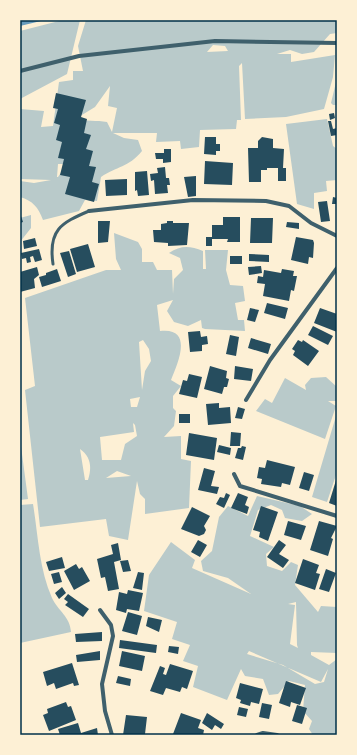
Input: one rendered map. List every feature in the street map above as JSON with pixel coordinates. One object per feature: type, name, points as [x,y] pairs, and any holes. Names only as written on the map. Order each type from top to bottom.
[{"type":"street","points":[[20,71],[79,56],[215,41],[337,43]]},
{"type":"street","points":[[90,211],[193,200],[266,201],[289,206],[311,223],[337,236]]},
{"type":"street","points":[[246,400],[270,360],[337,268]]},
{"type":"street","points":[[234,474],[240,486],[337,516]]},
{"type":"street","points":[[100,610],[111,625],[113,636],[102,684],[105,711],[112,735]]},
{"type":"street","points":[[257,735],[263,733],[277,735]]},
{"type":"lane","points":[[53,264],[51,249],[54,236],[61,227],[71,219],[90,211]]},
{"type":"shaded area","points":[[63,20],[80,20],[67,74],[20,99],[20,31]]},
{"type":"shaded area","points":[[86,20],[337,20],[337,33],[330,34],[314,52],[302,54],[290,50],[277,54],[291,54],[291,62],[335,55],[333,77],[324,109],[286,117],[245,119],[242,63],[239,66],[241,120],[237,120],[236,129],[200,130],[199,147],[181,149],[180,141],[156,142],[157,133],[113,133],[124,138],[138,140],[142,151],[132,161],[101,177],[97,201],[85,200],[79,211],[43,220],[39,211],[34,205],[28,200],[20,197],[20,181],[34,183],[51,180],[20,179],[20,109],[44,111],[41,127],[53,126],[59,82],[73,80],[73,71],[83,71],[78,46]],"holes":[[[213,45],[225,46],[228,51],[207,52]],[[110,86],[108,106],[117,108],[112,132],[107,122],[77,118],[95,107]],[[58,164],[67,164],[58,177]]]},
{"type":"shaded area","points":[[337,78],[337,105],[333,105],[331,103]]},
{"type":"shaded area","points":[[327,119],[333,146],[337,149],[337,180],[326,181],[327,191],[314,193],[314,209],[297,204],[286,124]]},
{"type":"shaded area","points":[[31,215],[31,228],[20,242],[20,218]]},
{"type":"shaded area","points":[[114,233],[138,242],[142,249],[142,262],[153,262],[157,270],[172,270],[173,294],[174,279],[183,270],[180,258],[169,253],[173,250],[186,247],[203,251],[203,269],[206,269],[205,250],[228,250],[226,270],[230,285],[243,286],[245,301],[235,303],[238,320],[244,320],[245,331],[205,329],[202,328],[201,320],[188,326],[174,322],[167,311],[173,300],[157,305],[160,331],[171,331],[177,335],[180,340],[180,356],[171,380],[181,386],[173,396],[173,408],[176,411],[174,426],[164,437],[181,436],[181,459],[191,461],[189,508],[145,514],[145,499],[140,494],[137,481],[128,540],[109,536],[106,519],[40,527],[25,390],[35,386],[25,298],[106,270],[121,270],[116,259]],"holes":[[[143,340],[149,349],[151,361],[145,371],[142,390],[139,342]],[[140,397],[137,407],[131,407],[130,399]],[[133,423],[135,425],[137,436],[125,444],[121,460],[102,460],[100,437],[134,432]],[[80,449],[84,452],[90,463],[88,480],[85,480]],[[117,471],[131,476],[106,478]]]},
{"type":"shaded area","points":[[326,377],[337,387],[336,401],[328,401],[336,406],[325,439],[256,411],[265,399],[272,403],[285,378],[306,390],[305,385],[311,378]]},
{"type":"shaded area","points":[[336,416],[337,472],[327,502],[312,497]]},
{"type":"shaded area","points":[[20,439],[28,499],[20,500]]},
{"type":"shaded area","points":[[257,496],[300,506],[312,514],[302,521],[285,518],[282,510],[271,505],[258,510],[250,536],[274,547],[266,554],[267,566],[282,571],[291,562],[298,565],[295,585],[318,612],[321,606],[337,607],[337,653],[311,652],[311,655],[329,665],[337,659],[337,735],[313,735],[309,729],[312,721],[303,711],[305,685],[289,681],[278,694],[269,695],[263,679],[245,676],[241,669],[227,700],[193,687],[198,666],[183,661],[190,645],[172,639],[177,622],[144,611],[149,575],[171,542],[195,560],[192,568],[251,594],[228,578],[203,571],[201,561],[212,551],[219,517],[228,506],[248,516]],"holes":[[[296,602],[298,648],[290,644],[295,605],[288,604]],[[249,651],[278,663],[247,654]],[[287,667],[321,682],[328,669],[324,682],[315,684]]]},
{"type":"shaded area","points":[[33,504],[44,575],[54,603],[66,618],[71,632],[20,643],[20,505]]},
{"type":"water","points":[[20,20],[45,20],[20,26]]},
{"type":"building","points":[[56,93],[86,100],[81,117],[87,119],[84,133],[91,135],[86,149],[93,151],[89,166],[96,167],[92,182],[99,184],[94,202],[65,194],[70,177],[60,175],[64,159],[58,158],[62,142],[56,140],[60,125],[54,123],[58,109],[53,108]]},
{"type":"building","points":[[334,113],[335,118],[330,120],[329,114]]},
{"type":"building","points":[[328,121],[331,121],[333,129],[337,128],[337,135],[331,136]]},
{"type":"building","points":[[205,137],[216,137],[216,144],[220,144],[220,151],[216,151],[216,155],[204,154]]},
{"type":"building","points":[[262,137],[273,139],[273,148],[284,149],[283,168],[286,168],[286,181],[278,181],[278,168],[267,168],[267,170],[261,170],[261,182],[249,182],[248,148],[258,148],[258,141]]},
{"type":"building","points":[[164,149],[171,149],[171,162],[163,163],[163,159],[156,159],[155,153],[164,153]]},
{"type":"building","points":[[205,161],[233,163],[232,185],[204,184]]},
{"type":"building","points":[[165,167],[166,178],[169,178],[170,185],[167,185],[168,193],[155,194],[154,180],[151,181],[150,174],[158,173],[157,168]]},
{"type":"building","points":[[147,171],[149,195],[138,196],[137,190],[135,191],[135,172]]},
{"type":"building","points":[[196,176],[196,196],[188,197],[184,177]]},
{"type":"building","points":[[127,179],[127,195],[106,196],[105,180]]},
{"type":"building","points":[[333,197],[337,198],[337,204],[332,204]]},
{"type":"building","points":[[327,201],[330,221],[321,222],[318,202]]},
{"type":"building","points":[[20,213],[23,222],[20,223]]},
{"type":"building","points":[[223,217],[240,217],[240,242],[227,242],[228,239],[212,239],[212,246],[206,246],[206,237],[212,237],[212,225],[223,225]]},
{"type":"building","points":[[251,218],[273,218],[272,243],[250,243]]},
{"type":"building","points":[[98,221],[110,221],[108,242],[98,243]]},
{"type":"building","points":[[167,221],[173,221],[173,223],[189,223],[187,245],[168,246],[168,243],[154,242],[153,230],[161,230],[161,224],[167,223]]},
{"type":"building","points":[[287,222],[299,223],[299,229],[286,227]]},
{"type":"building","points":[[296,237],[313,240],[313,258],[309,257],[308,264],[291,260]]},
{"type":"building","points":[[35,238],[37,246],[24,249],[23,241]]},
{"type":"building","points":[[88,244],[95,267],[77,272],[70,249]]},
{"type":"building","points":[[39,249],[42,260],[35,262],[33,256],[30,257],[31,262],[27,263],[26,258],[22,259],[21,253]]},
{"type":"building","points":[[69,251],[76,274],[68,277],[60,253]]},
{"type":"building","points":[[249,254],[269,255],[269,262],[249,261]]},
{"type":"building","points":[[230,256],[242,256],[242,264],[230,264]]},
{"type":"building","points":[[261,266],[262,273],[249,275],[248,267]]},
{"type":"building","points":[[37,267],[39,275],[34,279],[35,288],[20,292],[20,272]]},
{"type":"building","points":[[57,269],[61,281],[42,287],[39,277]]},
{"type":"building","points":[[282,269],[294,271],[293,276],[297,276],[294,291],[291,290],[289,301],[263,296],[265,284],[257,283],[258,276],[263,277],[264,270],[281,273]]},
{"type":"building","points":[[267,303],[288,308],[285,319],[264,313]]},
{"type":"building","points":[[250,308],[259,310],[255,322],[247,320]]},
{"type":"building","points":[[320,308],[337,314],[337,332],[314,323]]},
{"type":"building","points":[[313,326],[333,336],[328,345],[308,335]]},
{"type":"building","points":[[200,331],[201,337],[207,336],[208,344],[202,345],[202,351],[190,352],[188,332]]},
{"type":"building","points":[[230,335],[239,337],[236,356],[226,354]]},
{"type":"building","points":[[251,338],[271,344],[268,354],[248,348]]},
{"type":"building","points":[[298,340],[302,342],[303,340],[319,351],[308,366],[293,355],[295,351],[292,349]]},
{"type":"building","points":[[210,366],[227,371],[226,378],[229,379],[227,387],[224,387],[222,394],[204,389]]},
{"type":"building","points":[[235,366],[253,369],[251,381],[234,379]]},
{"type":"building","points":[[189,374],[202,377],[197,398],[179,394],[183,380],[187,381]]},
{"type":"building","points":[[219,403],[219,408],[230,407],[231,423],[208,425],[206,404]]},
{"type":"building","points":[[238,407],[245,409],[242,419],[235,418]]},
{"type":"building","points":[[179,414],[190,414],[190,423],[179,423]]},
{"type":"building","points":[[231,432],[241,433],[240,446],[230,446]]},
{"type":"building","points":[[189,433],[217,438],[214,460],[186,455]]},
{"type":"building","points":[[219,445],[231,448],[230,455],[217,452]]},
{"type":"building","points":[[242,446],[246,447],[243,460],[235,458],[238,448],[241,448]]},
{"type":"building","points":[[267,460],[295,467],[290,485],[282,483],[281,487],[261,484],[262,479],[257,478],[259,467],[265,468]]},
{"type":"building","points":[[204,468],[215,471],[211,486],[219,487],[217,494],[198,490]]},
{"type":"building","points":[[304,472],[314,475],[309,491],[299,488]]},
{"type":"building","points":[[337,477],[337,506],[329,503]]},
{"type":"building","points":[[226,493],[230,495],[224,508],[216,504],[220,497],[224,498]]},
{"type":"building","points":[[238,493],[248,497],[245,505],[249,507],[247,514],[231,508]]},
{"type":"building","points":[[261,506],[278,512],[268,541],[259,537],[260,532],[253,530]]},
{"type":"building","points":[[192,507],[210,516],[204,526],[206,530],[204,534],[199,536],[181,529]]},
{"type":"building","points":[[288,521],[306,526],[301,540],[284,535]]},
{"type":"building","points":[[319,521],[337,526],[331,538],[333,539],[328,556],[310,550]]},
{"type":"building","points":[[198,540],[207,545],[200,557],[191,552]]},
{"type":"building","points":[[279,540],[286,545],[279,554],[289,560],[283,568],[267,557]]},
{"type":"building","points":[[118,543],[121,560],[114,562],[119,589],[108,591],[105,577],[101,578],[97,559],[113,554],[111,545]]},
{"type":"building","points":[[62,557],[65,568],[49,571],[46,562]]},
{"type":"building","points":[[303,559],[319,565],[316,573],[320,574],[315,590],[295,583]]},
{"type":"building","points":[[128,560],[131,571],[123,572],[120,561]]},
{"type":"building","points":[[76,564],[79,569],[82,567],[90,581],[74,590],[64,571]]},
{"type":"building","points":[[326,569],[336,573],[329,592],[319,589]]},
{"type":"building","points":[[59,572],[62,582],[54,584],[51,574]]},
{"type":"building","points":[[138,572],[144,573],[142,590],[133,588]]},
{"type":"building","points":[[62,587],[66,593],[59,599],[55,593]]},
{"type":"building","points":[[128,590],[143,593],[139,611],[127,609],[126,613],[116,610],[119,592],[127,594]]},
{"type":"building","points":[[68,594],[89,609],[83,617],[65,605],[68,602],[64,599]]},
{"type":"building","points":[[128,612],[142,616],[137,635],[122,631]]},
{"type":"building","points":[[148,617],[162,620],[159,632],[146,626]]},
{"type":"building","points":[[102,632],[102,641],[76,642],[75,634]]},
{"type":"building","points":[[120,640],[157,645],[156,653],[119,648]]},
{"type":"building","points":[[169,646],[179,647],[178,654],[168,652]]},
{"type":"building","points":[[100,651],[100,660],[77,662],[76,655]]},
{"type":"building","points":[[122,651],[145,656],[142,671],[119,666]]},
{"type":"building","points":[[72,663],[79,685],[74,686],[73,683],[56,689],[54,683],[47,686],[43,672]]},
{"type":"building","points":[[170,664],[193,671],[187,689],[182,687],[180,692],[166,688],[163,695],[150,691],[160,666],[165,668],[163,674],[166,675]]},
{"type":"building","points":[[118,676],[131,679],[130,686],[116,683]]},
{"type":"building","points":[[286,681],[306,688],[300,705],[291,702],[290,707],[279,703]]},
{"type":"building","points":[[240,683],[263,689],[259,704],[251,702],[250,706],[240,703],[241,700],[236,698]]},
{"type":"building","points":[[66,702],[68,707],[71,706],[76,720],[49,731],[43,715],[48,713],[47,709]]},
{"type":"building","points":[[262,703],[272,705],[269,719],[259,717]]},
{"type":"building","points":[[297,705],[307,708],[302,724],[292,721]]},
{"type":"building","points":[[239,707],[248,709],[246,717],[237,715]]},
{"type":"building","points":[[181,713],[201,720],[198,728],[204,730],[203,735],[173,734]]},
{"type":"building","points":[[207,713],[224,724],[221,729],[215,725],[212,730],[202,723]]},
{"type":"building","points":[[126,715],[147,717],[145,734],[123,735]]},
{"type":"building","points":[[78,723],[81,733],[97,728],[98,735],[60,735],[58,729]]}]
